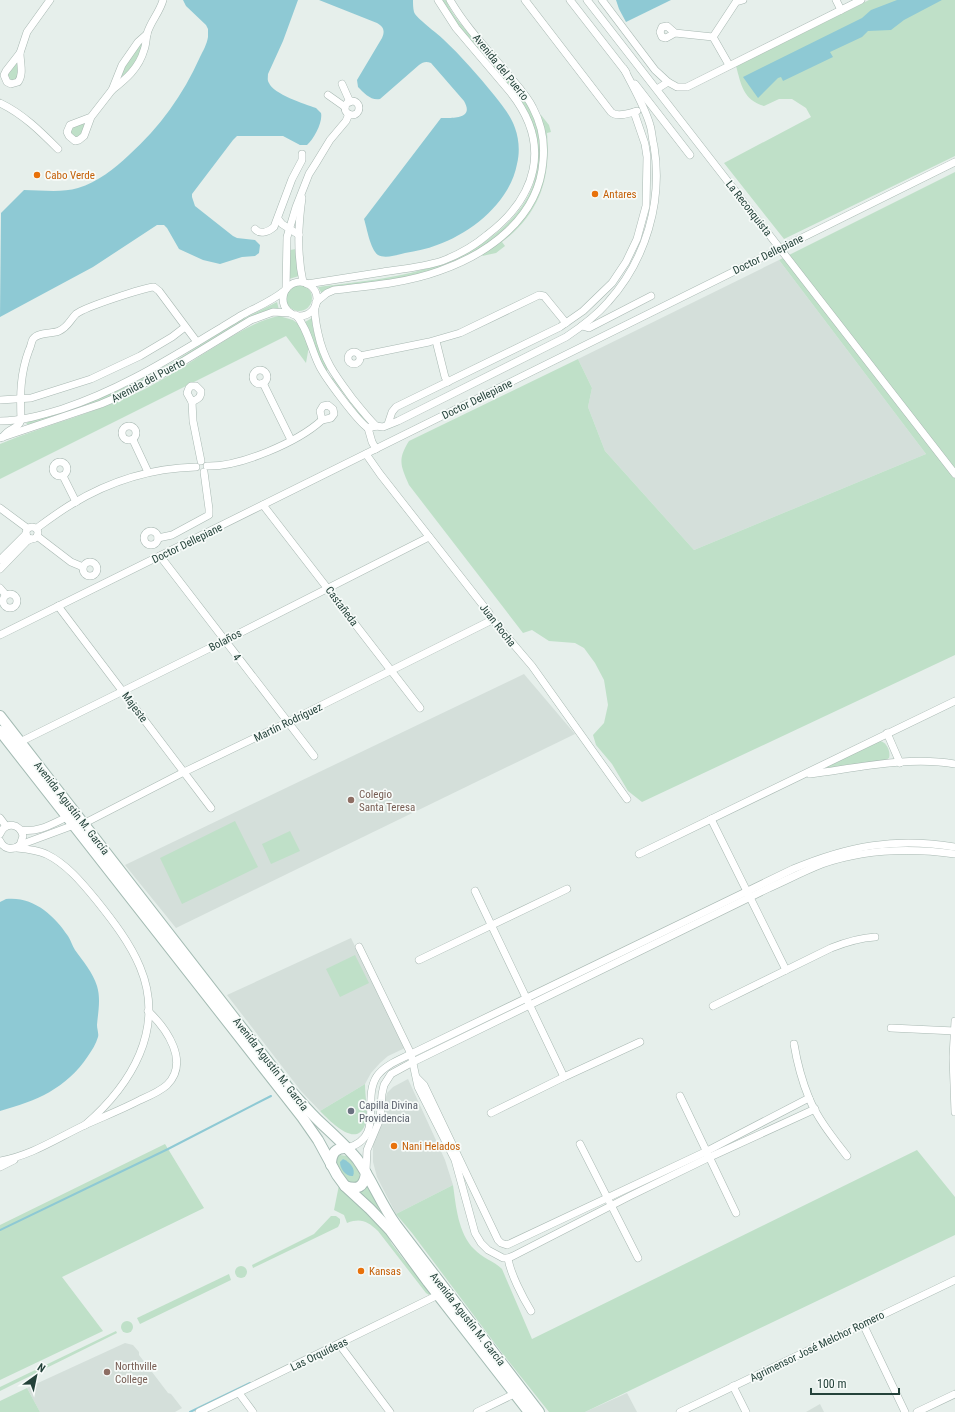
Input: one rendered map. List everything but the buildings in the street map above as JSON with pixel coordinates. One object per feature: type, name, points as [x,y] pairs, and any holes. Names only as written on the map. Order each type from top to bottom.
[{"type":"main road","name":"Avenida Agustín M. García","points":[[0,716],[20,742],[76,823],[131,884],[290,1090],[309,1112],[347,1148],[357,1160],[385,1209],[396,1225],[539,1412]]},
{"type":"main road","name":"Avenida Agustín M. García","points":[[0,731],[76,823],[302,1117],[318,1140],[331,1165],[345,1186],[386,1226],[529,1412]]},
{"type":"main road","points":[[331,1165],[332,1156],[336,1150],[347,1148]]},
{"type":"main road","points":[[345,1186],[351,1188],[359,1187],[365,1180],[366,1174]]},
{"type":"street","points":[[20,53],[27,32],[50,0]]},
{"type":"street","points":[[91,116],[112,90],[127,79],[140,61],[144,52],[147,34],[163,0]]},
{"type":"street","name":"Avenida del Puerto","points":[[305,283],[424,266],[449,258],[475,244],[494,230],[516,208],[529,187],[534,164],[535,145],[528,118],[511,93],[456,28],[438,0]]},
{"type":"street","name":"Avenida del Puerto","points":[[316,304],[327,293],[334,290],[420,276],[437,272],[470,258],[508,232],[523,215],[534,197],[543,164],[541,125],[529,100],[465,24],[450,0]]},
{"type":"street","points":[[525,0],[614,115],[653,107]]},
{"type":"street","points":[[570,0],[690,155]]},
{"type":"street","name":"La Reconquista","points":[[587,0],[955,474]]},
{"type":"street","points":[[602,0],[655,70],[668,82],[677,87],[687,87],[861,0]]},
{"type":"street","points":[[713,36],[736,1],[743,0]]},
{"type":"street","points":[[836,0],[841,10]]},
{"type":"street","points":[[675,33],[713,36]]},
{"type":"street","points":[[112,90],[122,65],[138,42],[147,34]]},
{"type":"street","points":[[713,36],[729,65]]},
{"type":"street","points":[[368,428],[376,426],[383,427],[398,421],[569,335],[609,302],[625,281],[635,263],[646,237],[652,216],[656,170],[650,126],[624,70]]},
{"type":"street","points":[[656,89],[668,82]]},
{"type":"street","points":[[342,84],[347,104],[346,111],[349,114]]},
{"type":"street","points":[[328,94],[347,104],[356,102],[359,108],[356,114],[349,114]]},
{"type":"street","points":[[0,103],[33,125],[58,149]]},
{"type":"street","points":[[388,424],[392,412],[396,407],[566,323],[591,304],[612,283],[633,248],[641,228],[646,206],[648,170],[645,144],[634,112]]},
{"type":"street","points":[[349,114],[321,153],[304,186],[288,231],[285,290],[282,301],[284,306],[293,314],[305,330],[319,367],[324,375],[359,420],[368,428],[372,442],[376,449]]},
{"type":"street","points":[[650,126],[663,120]]},
{"type":"street","points":[[255,229],[259,232],[263,232],[274,227],[278,219],[279,205],[302,160],[302,154]]},
{"type":"street","name":"Doctor Dellepiane","points":[[0,635],[955,162]]},
{"type":"street","points":[[304,186],[299,235],[299,257],[305,283],[315,292],[316,326],[321,347],[332,370],[376,426]]},
{"type":"street","points":[[278,219],[288,231]]},
{"type":"street","points":[[274,227],[299,235]]},
{"type":"street","points":[[285,290],[294,283],[305,283]]},
{"type":"street","points":[[2,437],[9,429],[17,426],[21,420],[20,399],[23,369],[34,338],[38,335],[61,330],[77,313],[85,309],[118,297],[154,287],[159,291],[197,342]]},
{"type":"street","name":"Avenida del Puerto","points":[[0,421],[21,420],[47,414],[109,391],[152,369],[243,315],[266,304],[285,290]]},
{"type":"street","points":[[360,356],[436,341],[471,328],[539,295],[544,296],[566,323],[569,335]]},
{"type":"street","points":[[566,323],[574,323],[580,327],[589,328],[651,296]]},
{"type":"street","points":[[609,302],[618,312]]},
{"type":"street","points":[[293,314],[305,315],[309,313],[316,304]]},
{"type":"street","name":"Avenida del Puerto","points":[[2,437],[43,425],[101,404],[159,376],[251,320],[273,312],[293,314]]},
{"type":"street","points":[[0,400],[31,398],[91,379],[143,354],[185,327]]},
{"type":"street","points":[[436,341],[447,383],[443,390],[447,396]]},
{"type":"street","points":[[324,375],[332,370]]},
{"type":"street","points":[[263,383],[291,440]]},
{"type":"street","points":[[447,383],[454,386],[456,392]]},
{"type":"street","points":[[192,402],[198,464]]},
{"type":"street","points":[[206,469],[253,458],[291,440],[322,420]]},
{"type":"street","points":[[133,440],[148,472]]},
{"type":"street","name":"Juan Rocha","points":[[366,454],[489,613],[491,618],[539,675],[627,799]]},
{"type":"street","points":[[0,560],[32,533],[76,502],[106,487],[148,472],[205,462],[209,515],[172,535],[158,538]]},
{"type":"street","points":[[63,476],[76,502]]},
{"type":"street","name":"Castañeda","points":[[263,505],[420,708]]},
{"type":"street","points":[[0,508],[71,562],[83,567]]},
{"type":"street","points":[[0,568],[27,541],[32,533]]},
{"type":"street","name":"Bolaños","points":[[20,742],[429,537]]},
{"type":"street","name":"4","points":[[160,556],[314,756]]},
{"type":"street","points":[[0,588],[6,595]]},
{"type":"street","name":"Majeste","points":[[58,606],[211,808]]},
{"type":"street","name":"Martín Rodríguez","points":[[76,823],[288,722],[488,622],[491,618]]},
{"type":"street","points":[[639,854],[955,701]]},
{"type":"street","points":[[887,733],[900,763]]},
{"type":"street","points":[[803,775],[872,765],[938,762],[955,764]]},
{"type":"street","points":[[0,818],[3,825],[0,834]]},
{"type":"street","points":[[711,819],[786,970]]},
{"type":"street","points":[[3,825],[14,825],[21,830],[29,831],[37,830],[52,824],[76,823]]},
{"type":"street","points":[[18,847],[76,823]]},
{"type":"street","points":[[52,824],[57,832]]},
{"type":"street","points":[[18,847],[23,836],[21,830]]},
{"type":"street","points":[[0,840],[4,848],[18,847],[46,854],[56,860],[78,880],[108,915],[134,954],[140,968],[148,996],[148,1011],[142,1050],[131,1073],[112,1099],[85,1125]]},
{"type":"street","points":[[366,1174],[366,1150],[371,1133],[373,1088],[383,1070],[411,1054],[527,1002],[748,895],[818,859],[850,849],[882,844],[925,843],[955,847]]},
{"type":"street","points":[[748,895],[822,864],[855,856],[886,851],[911,850],[955,854]]},
{"type":"street","points":[[419,960],[567,889]]},
{"type":"street","points":[[475,891],[564,1077]]},
{"type":"street","points":[[713,1006],[843,943],[861,938],[875,937]]},
{"type":"street","points":[[359,947],[411,1054],[418,1087],[455,1160],[475,1233],[481,1243],[492,1252],[504,1258],[508,1258],[609,1202]]},
{"type":"street","points":[[347,1148],[358,1144],[371,1133],[380,1119],[382,1090],[386,1080],[391,1074],[527,1002]]},
{"type":"street","points":[[0,1167],[85,1125],[152,1095],[170,1082],[175,1069],[176,1054],[174,1045],[156,1018],[148,1011]]},
{"type":"street","points":[[955,1021],[953,1072],[955,1112]]},
{"type":"street","points":[[891,1028],[955,1031]]},
{"type":"street","points":[[491,1113],[640,1042]]},
{"type":"street","points":[[794,1044],[797,1061],[809,1098],[847,1156]]},
{"type":"street","points":[[416,1078],[424,1085],[501,1243],[507,1245],[609,1202],[708,1154],[815,1109]]},
{"type":"street","points":[[373,1088],[380,1084],[382,1090]]},
{"type":"street","points":[[373,1088],[376,1096],[382,1090]]},
{"type":"street","points":[[680,1096],[736,1213]]},
{"type":"street","points":[[708,1154],[809,1098]]},
{"type":"street","points":[[112,1099],[115,1107],[121,1110]]},
{"type":"street","points":[[580,1144],[638,1258]]},
{"type":"street","points":[[0,1161],[27,1154]]},
{"type":"street","points":[[459,1179],[467,1174]]},
{"type":"street","points":[[492,1252],[501,1243]]},
{"type":"street","points":[[513,1243],[518,1253]]},
{"type":"street","points":[[508,1258],[517,1284],[530,1312]]},
{"type":"street","name":"Agrimensor José Melchor Romero","points":[[680,1412],[955,1280]]},
{"type":"street","name":"Las Orquídeas","points":[[199,1412],[438,1295]]},
{"type":"street","points":[[863,1324],[905,1412]]},
{"type":"street","points":[[339,1344],[390,1412]]},
{"type":"street","points":[[734,1386],[746,1412]]},
{"type":"street","points":[[239,1393],[252,1412]]},
{"type":"street","points":[[477,1412],[514,1394]]},
{"type":"street","points":[[917,1412],[955,1394]]},
{"type":"shaded area","points":[[779,260],[926,454],[694,550],[605,451],[588,407],[592,388],[578,359]]},
{"type":"shaded area","name":"Colegio Santa Teresa","points":[[524,674],[575,734],[176,928],[125,865]]},
{"type":"shaded area","points":[[351,938],[405,1048],[388,1056],[380,1063],[371,1073],[365,1084],[320,1111],[301,1091],[227,995]]},
{"type":"shaded area","points":[[408,1079],[445,1160],[453,1185],[396,1214],[377,1177],[373,1162],[373,1145],[385,1119],[385,1101],[387,1093],[393,1087]]},
{"type":"shaded area","name":"Northville College","points":[[125,1343],[133,1345],[168,1393],[171,1394],[182,1408],[175,1412],[40,1412],[27,1388]]},
{"type":"shaded area","points":[[627,1393],[637,1412],[585,1412]]},
{"type":"shaded area","points":[[820,1404],[824,1412],[806,1412]]},
{"type":"green space","points":[[442,0],[446,0],[458,21],[527,104],[535,122],[540,140],[539,168],[533,192],[526,205],[507,228],[481,248],[453,263],[411,276],[322,294],[318,287],[367,281],[414,272],[459,256],[480,245],[506,225],[522,207],[533,186],[537,170],[538,153],[534,129],[528,113],[517,95],[462,31]]},
{"type":"green space","points":[[869,0],[955,0],[955,156],[784,239],[724,163],[811,117],[806,108],[792,99],[779,99],[764,106],[751,100],[744,90],[736,66]]},
{"type":"green space","points":[[141,42],[143,43],[142,48],[134,68],[119,82],[121,73]]},
{"type":"green space","points":[[18,62],[19,77],[16,80],[10,81],[6,73]]},
{"type":"green space","points":[[540,115],[549,125],[551,132],[547,133],[548,149],[547,165],[545,180],[540,194],[526,219],[502,242],[505,246],[496,253],[482,256],[520,222],[534,202],[539,191],[545,171],[547,156],[547,148]]},
{"type":"green space","points":[[85,121],[87,123],[79,138],[70,135],[71,128]]},
{"type":"green space","points":[[955,172],[955,655],[642,802],[628,791],[612,764],[596,745],[593,735],[604,723],[608,705],[604,680],[595,663],[584,648],[575,643],[549,641],[532,630],[523,633],[409,485],[402,468],[402,458],[405,448],[409,441],[578,359],[592,388],[588,407],[605,451],[694,550],[926,454],[779,260]]},
{"type":"green space","points":[[296,249],[299,276],[289,279],[290,250]]},
{"type":"green space","points":[[299,285],[308,289],[312,298],[308,307],[299,311],[290,307],[286,298],[290,289]]},
{"type":"green space","points":[[277,302],[279,310],[276,310],[110,397],[29,425],[26,424],[28,422],[82,405],[126,387],[173,362],[237,322]]},
{"type":"green space","points":[[279,316],[293,320],[301,326],[309,346],[306,363],[286,336],[0,479],[0,444],[128,397],[165,378],[256,323]]},
{"type":"green space","points":[[312,318],[313,329],[328,368],[327,371],[323,368],[305,322]]},
{"type":"green space","points":[[331,377],[333,378],[369,424],[364,421]]},
{"type":"green space","points":[[879,741],[882,741],[889,750],[889,758],[886,760],[827,768],[827,766]]},
{"type":"green space","points":[[235,821],[258,867],[182,904],[160,858]]},
{"type":"green space","points":[[290,831],[300,851],[271,864],[262,844]]},
{"type":"green space","points":[[355,955],[369,983],[340,997],[326,969]]},
{"type":"green space","points":[[365,1084],[367,1118],[362,1130],[357,1134],[351,1134],[337,1127],[320,1111]]},
{"type":"green space","points":[[165,1144],[204,1208],[62,1277],[103,1331],[0,1380],[0,1225]]},
{"type":"green space","points":[[917,1150],[955,1197],[955,1235],[585,1412],[549,1412],[396,1214],[453,1185],[455,1202],[464,1235],[477,1252],[502,1269],[532,1339]]},
{"type":"green space","points":[[340,1155],[348,1156],[359,1172],[360,1179],[357,1183],[350,1183],[336,1165],[336,1158]]},
{"type":"green space","points":[[339,1185],[358,1202],[387,1234],[392,1244],[404,1260],[412,1267],[431,1293],[429,1295],[378,1231],[364,1221],[347,1223],[344,1215],[334,1210]]},
{"type":"green space","points":[[368,1185],[379,1209],[389,1223],[359,1192]]},
{"type":"green space","points":[[331,1216],[336,1216],[340,1219],[338,1227],[253,1268],[252,1265],[314,1234]]},
{"type":"green space","points":[[241,1266],[245,1268],[247,1272],[245,1276],[241,1278],[237,1276],[235,1272],[237,1268]]},
{"type":"green space","points":[[229,1274],[231,1280],[140,1324],[137,1318]]},
{"type":"green space","points":[[127,1321],[131,1323],[133,1327],[131,1331],[127,1333],[123,1331],[121,1327],[123,1323]]},
{"type":"green space","points":[[116,1331],[117,1333],[0,1391],[0,1387]]},
{"type":"green space","points":[[27,1388],[40,1412],[0,1412],[0,1401]]},
{"type":"water","points":[[183,0],[298,0],[283,41],[268,74],[268,82],[276,91],[316,108],[321,113],[321,121],[315,135],[307,145],[300,145],[283,136],[237,136],[192,194],[195,206],[233,236],[237,238],[255,240],[260,245],[259,253],[255,256],[242,257],[220,264],[203,260],[179,249],[167,228],[164,225],[157,225],[93,267],[0,317],[1,213],[24,190],[71,190],[92,182],[118,165],[161,122],[186,84],[204,50],[208,37],[208,29],[206,25],[186,6]]},
{"type":"water","points":[[319,0],[413,0],[414,12],[416,15],[463,59],[509,115],[515,128],[519,146],[519,155],[513,178],[498,203],[488,214],[463,233],[450,240],[433,246],[395,256],[381,256],[375,252],[364,219],[441,118],[460,117],[464,115],[467,107],[464,101],[431,63],[428,62],[419,65],[380,99],[374,99],[368,96],[358,87],[357,80],[382,38],[384,31],[377,23]]},
{"type":"water","points":[[616,0],[671,0],[626,22]]},
{"type":"water","points":[[897,0],[942,0],[904,20],[891,30],[868,31],[862,37],[830,52],[833,57],[783,81],[781,77],[778,78],[758,98],[743,77],[862,18],[871,10]]},
{"type":"water","points":[[6,899],[16,899],[34,904],[42,908],[56,921],[68,936],[75,950],[95,981],[99,1001],[97,1025],[98,1036],[96,1042],[88,1056],[70,1077],[60,1085],[38,1098],[0,1111],[0,902]]},
{"type":"water","points":[[343,1159],[352,1166],[354,1171],[353,1176],[346,1174],[342,1170],[340,1162]]},
{"type":"waterway","points":[[0,1230],[168,1149],[271,1096]]},
{"type":"waterway","points":[[190,1412],[250,1383]]},
{"type":"place","name":"Cabo Verde","points":[[37,175]]},
{"type":"place","name":"Antares","points":[[595,194]]},
{"type":"place","name":"Colegio Santa Teresa","points":[[351,800]]},
{"type":"place","name":"Capilla Divina Providencia","points":[[351,1111]]},
{"type":"place","name":"Nani Helados","points":[[394,1146]]},
{"type":"place","name":"Kansas","points":[[361,1271]]},
{"type":"place","name":"Northville College","points":[[107,1372]]}]
